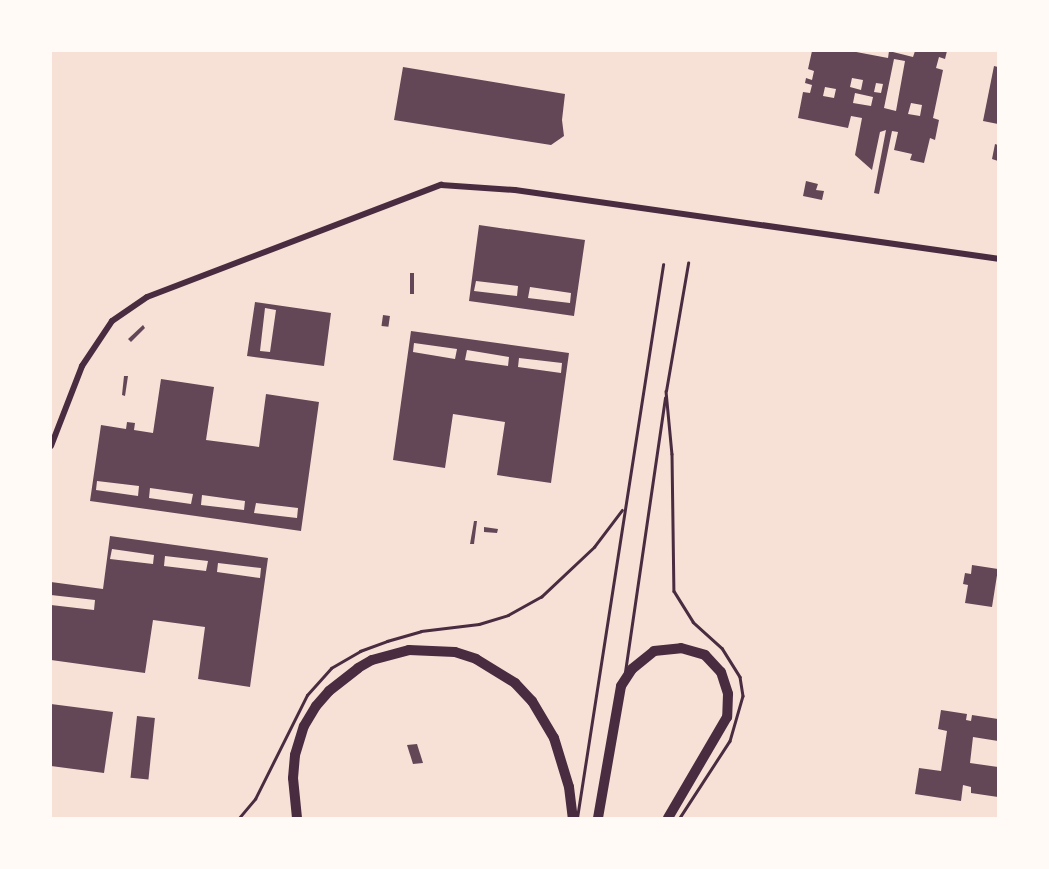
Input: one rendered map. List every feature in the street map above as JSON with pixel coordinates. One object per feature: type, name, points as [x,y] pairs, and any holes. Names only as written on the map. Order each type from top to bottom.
[{"type":"highway","points":[[598,818],[623,682],[632,669],[654,651],[681,648],[705,655],[721,672],[728,694],[727,717],[668,818]]},
{"type":"highway","points":[[297,818],[293,778],[295,755],[304,726],[316,706],[329,691],[358,668],[372,660],[409,650],[455,652],[476,659],[515,684],[532,701],[554,738],[575,818]]},
{"type":"street","points":[[51,446],[82,366],[112,321],[147,297],[441,186],[515,190],[998,259]]},
{"type":"lane","points":[[623,682],[666,391],[688,263]]},
{"type":"lane","points":[[575,818],[663,265]]},
{"type":"lane","points":[[666,391],[672,454],[674,591],[693,622],[722,648],[740,677],[743,696],[730,741],[680,818]]},
{"type":"lane","points":[[239,818],[255,799],[307,695],[331,668],[360,651],[387,641],[421,631],[479,624],[519,609],[541,597],[594,547],[624,506]]},
{"type":"building","points":[[812,51],[851,51],[888,58],[889,51],[913,57],[915,51],[947,51],[945,59],[939,57],[936,68],[943,70],[933,118],[939,120],[935,140],[930,138],[924,163],[910,160],[912,154],[894,150],[898,132],[892,131],[879,194],[874,193],[886,130],[880,132],[872,170],[855,155],[862,118],[851,116],[848,128],[798,118],[803,92],[810,93],[812,85],[805,83],[806,78],[812,80],[814,71],[808,69]],"holes":[[[894,59],[905,61],[896,111],[884,108]],[[852,78],[863,80],[861,90],[850,87]],[[876,83],[883,84],[881,93],[874,92]],[[825,87],[836,89],[834,98],[823,96]],[[855,93],[873,97],[871,106],[853,103]],[[911,103],[922,105],[920,116],[908,114]]]},
{"type":"building","points":[[994,66],[998,67],[998,124],[983,121]]},
{"type":"building","points":[[403,67],[565,94],[562,120],[564,136],[551,145],[394,120]]},
{"type":"building","points":[[995,144],[998,145],[998,161],[992,159]]},
{"type":"building","points":[[806,181],[818,184],[816,190],[824,191],[822,200],[803,196]]},
{"type":"building","points":[[479,225],[585,240],[574,316],[469,301]],"holes":[[[476,281],[518,286],[517,296],[474,291]],[[530,287],[571,293],[570,303],[528,298]]]},
{"type":"building","points":[[410,273],[414,273],[414,294],[410,294]]},
{"type":"building","points":[[255,302],[331,313],[324,366],[247,356]],"holes":[[[265,308],[276,310],[270,352],[260,351]]]},
{"type":"building","points":[[383,315],[390,316],[388,327],[381,326]]},
{"type":"building","points":[[143,325],[145,328],[131,342],[128,339]]},
{"type":"building","points":[[411,331],[569,353],[551,483],[497,475],[505,422],[453,414],[445,468],[393,460]],"holes":[[[414,343],[457,349],[455,359],[413,352]],[[467,350],[509,357],[508,366],[465,360]],[[519,358],[562,363],[561,373],[518,367]]]},
{"type":"building","points":[[124,376],[128,376],[125,396],[122,395]]},
{"type":"building","points":[[161,379],[214,387],[206,440],[259,447],[266,394],[319,402],[301,531],[90,501],[101,425],[126,429],[127,422],[135,423],[134,430],[153,433]],"holes":[[[97,481],[139,486],[138,496],[96,490]],[[150,488],[193,494],[191,504],[149,498]],[[202,495],[245,501],[244,510],[201,505]],[[256,503],[298,508],[297,518],[254,513]]]},
{"type":"building","points":[[474,521],[477,521],[474,544],[470,544]]},
{"type":"building","points":[[484,527],[498,529],[497,533],[484,532]]},
{"type":"building","points":[[110,536],[268,558],[250,687],[198,679],[205,627],[153,620],[145,673],[51,660],[51,605],[94,610],[95,600],[51,595],[51,582],[103,589]],"holes":[[[112,549],[154,555],[153,564],[110,559]],[[165,556],[208,561],[206,571],[164,566]],[[218,563],[261,568],[260,578],[217,572]]]},
{"type":"building","points":[[972,565],[998,569],[992,607],[965,603],[968,585],[963,584],[965,573],[971,574]]},
{"type":"building","points":[[51,704],[113,712],[104,773],[51,766]]},
{"type":"building","points":[[941,710],[967,714],[966,720],[971,721],[972,715],[998,719],[998,741],[973,737],[970,763],[998,767],[998,797],[971,793],[971,787],[963,785],[961,801],[915,794],[919,768],[941,771],[947,731],[938,729]]},
{"type":"building","points":[[137,716],[155,718],[148,780],[131,778]]},
{"type":"building","points":[[417,744],[423,763],[413,764],[407,745]]}]
